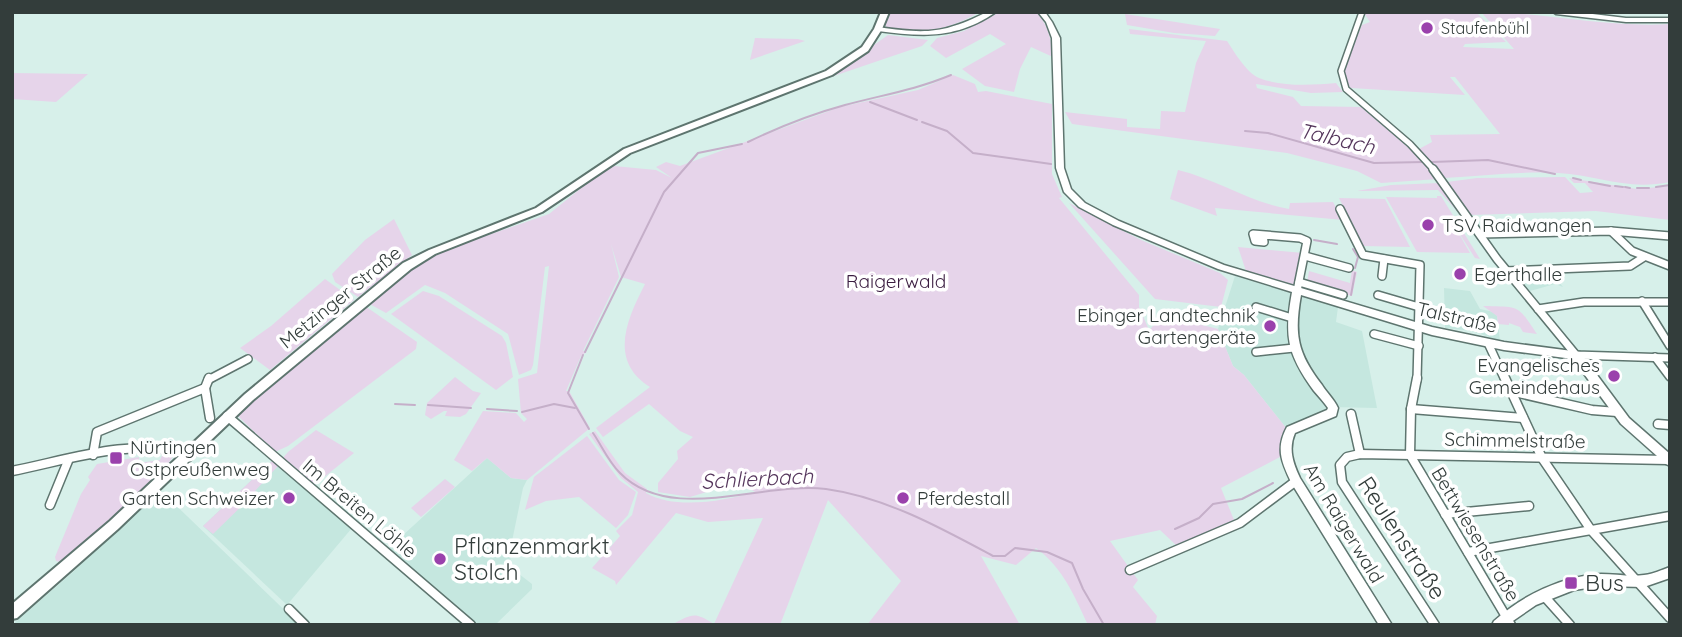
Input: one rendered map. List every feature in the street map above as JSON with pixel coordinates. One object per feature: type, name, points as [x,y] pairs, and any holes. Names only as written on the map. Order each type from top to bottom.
[{"type":"main road","name":"Metzinger Straße","points":[[12,613],[104,534],[227,416],[362,301],[418,259],[539,210],[627,151],[818,78],[852,58],[875,34],[885,12]]},
{"type":"street","points":[[875,34],[948,33],[993,12]]},
{"type":"street","name":"Talstraße","points":[[1041,12],[1056,38],[1060,168],[1067,190],[1082,205],[1116,223],[1243,275],[1298,287],[1418,327],[1488,343],[1576,355],[1670,358]]},
{"type":"street","points":[[1362,12],[1357,35],[1340,68],[1340,80],[1346,89],[1426,161],[1443,180],[1506,271],[1576,355],[1617,412],[1669,460]]},
{"type":"street","points":[[1556,12],[1626,20],[1670,20]]},
{"type":"street","points":[[875,34],[900,32]]},
{"type":"street","points":[[1340,209],[1361,253],[1384,259],[1382,276]]},
{"type":"street","points":[[1480,233],[1611,230],[1670,236]]},
{"type":"street","points":[[1611,230],[1622,243],[1644,257],[1670,266]]},
{"type":"street","points":[[1263,235],[1306,239],[1308,242],[1298,287],[1343,295]]},
{"type":"street","points":[[1305,256],[1349,268]]},
{"type":"street","points":[[1506,271],[1630,266],[1644,257]]},
{"type":"street","name":"Bettwiesenstraße","points":[[1384,259],[1420,265],[1419,370],[1411,409],[1410,455],[1468,552],[1505,622]]},
{"type":"street","name":"Am Raigerwald","points":[[1298,287],[1290,331],[1294,348],[1333,408],[1332,413],[1298,426],[1287,437],[1285,451],[1296,481],[1386,625]]},
{"type":"street","points":[[1378,295],[1419,307]]},
{"type":"street","points":[[1642,301],[1670,346]]},
{"type":"street","points":[[1538,309],[1584,302],[1670,302]]},
{"type":"street","points":[[1256,307],[1292,318]]},
{"type":"street","points":[[1374,334],[1419,346]]},
{"type":"street","points":[[1488,343],[1542,458],[1591,530],[1670,618]]},
{"type":"street","points":[[1256,352],[1294,348]]},
{"type":"street","points":[[1655,357],[1670,377]]},
{"type":"street","points":[[210,418],[205,388],[209,378],[248,359]]},
{"type":"street","points":[[93,455],[97,432],[205,388]]},
{"type":"street","points":[[1510,391],[1592,410],[1617,412]]},
{"type":"street","points":[[1411,409],[1523,418]]},
{"type":"street","points":[[1351,414],[1360,454]]},
{"type":"street","name":"Im Breiten Löhle","points":[[227,416],[471,625]]},
{"type":"street","points":[[1658,424],[1670,425]]},
{"type":"street","points":[[13,472],[93,455],[168,448],[187,453]]},
{"type":"street","name":"Schimmelstraße","points":[[1360,454],[1669,460]]},
{"type":"street","name":"Reulenstraße","points":[[1360,454],[1343,460],[1339,471],[1342,482],[1435,625]]},
{"type":"street","points":[[50,505],[68,461]]},
{"type":"street","points":[[1130,570],[1240,523],[1296,481]]},
{"type":"street","points":[[1445,514],[1529,506]]},
{"type":"street","points":[[1468,552],[1670,516]]},
{"type":"street","points":[[1505,622],[1544,596],[1593,581],[1648,583],[1670,572]]},
{"type":"street","points":[[1544,596],[1570,625]]},
{"type":"street","points":[[289,609],[304,625]]},
{"type":"shaded area","points":[[1551,272],[1563,287],[1555,284],[1530,291],[1514,274]]},
{"type":"shaded area","points":[[1235,276],[1338,307],[1336,322],[1362,331],[1377,408],[1330,407],[1329,410],[1287,429],[1244,375],[1233,366],[1218,329]]},
{"type":"shaded area","points":[[1444,288],[1470,291],[1480,309],[1494,312],[1497,316],[1500,341],[1472,331],[1445,328]]},
{"type":"shaded area","points":[[487,458],[511,478],[527,480],[511,546],[510,567],[532,584],[532,589],[495,625],[477,625],[389,548]]},
{"type":"shaded area","points":[[272,461],[352,528],[287,605],[203,526]]},
{"type":"shaded area","points":[[160,490],[300,625],[12,625],[73,572]]},
{"type":"green space","points":[[889,12],[980,12],[946,27],[912,31],[888,28],[885,25]]},
{"type":"green space","points":[[1000,12],[1036,12],[1047,28],[1051,44],[1053,57],[1031,47],[1020,69],[1014,92],[985,86],[962,69],[1006,44],[990,34],[946,58],[930,46],[937,38],[964,31]]},
{"type":"green space","points":[[1476,12],[1506,42],[1465,44],[1463,47],[1514,49],[1481,12],[1623,24],[1670,24],[1670,182],[1640,185],[1573,174],[1544,173],[1444,178],[1419,149],[1432,142],[1430,135],[1500,134],[1455,77],[1450,77],[1465,95],[1351,88],[1343,80],[1342,72],[1362,25],[1370,22],[1364,13]]},
{"type":"green space","points":[[1125,14],[1220,29],[1215,36],[1174,33],[1127,25]]},
{"type":"green space","points":[[1129,29],[1227,41],[1250,71],[1268,81],[1297,85],[1336,83],[1343,92],[1311,93],[1256,84],[1257,88],[1293,97],[1301,106],[1361,107],[1417,155],[1438,179],[1381,183],[1357,171],[1287,153],[1072,124],[1065,112],[1127,119],[1127,127],[1160,129],[1161,111],[1185,112],[1196,63],[1206,41],[1130,34]]},
{"type":"green space","points":[[888,35],[928,40],[922,46],[828,78]]},
{"type":"green space","points":[[755,38],[798,39],[805,41],[750,60]]},
{"type":"green space","points":[[12,73],[88,74],[56,102],[12,99]]},
{"type":"green space","name":"Raigerwald","points":[[953,75],[975,84],[978,92],[986,91],[1052,104],[1052,174],[1062,197],[1059,198],[1139,295],[1139,307],[1149,330],[1158,321],[1198,324],[1218,329],[1233,366],[1244,375],[1287,429],[1281,438],[1280,457],[1221,488],[1234,520],[1178,547],[1160,530],[1110,541],[1138,580],[1133,587],[1157,616],[1155,625],[1088,625],[1061,573],[1036,548],[1016,565],[981,556],[1020,625],[867,625],[901,581],[828,500],[780,625],[671,625],[693,615],[714,624],[763,518],[708,522],[676,513],[616,585],[615,581],[592,568],[620,536],[616,531],[632,515],[638,492],[621,478],[589,434],[595,431],[625,473],[647,489],[646,493],[658,498],[685,503],[755,492],[740,482],[690,497],[658,492],[658,483],[678,459],[677,451],[693,437],[680,431],[649,404],[603,437],[596,428],[650,387],[637,377],[625,352],[625,339],[632,311],[645,284],[621,277],[611,244],[619,277],[583,351],[587,352],[581,356],[566,391],[569,391],[590,428],[527,480],[511,478],[487,458],[472,471],[454,460],[483,411],[516,413],[524,422],[527,419],[521,413],[518,379],[537,373],[549,266],[545,267],[533,365],[531,370],[519,375],[508,334],[445,293],[425,285],[386,313],[366,302],[413,267],[439,252],[549,214],[590,181],[614,166],[656,170],[672,178],[656,167],[666,162],[680,166],[840,107],[918,90]]},
{"type":"green space","points":[[1178,170],[1274,206],[1289,209],[1290,203],[1333,202],[1343,220],[1215,208],[1217,216],[1170,199]]},
{"type":"green space","points":[[1565,177],[1580,193],[1593,192],[1585,183],[1574,183],[1569,178],[1637,189],[1670,186],[1670,220],[1596,211],[1470,215],[1447,182],[1477,178]]},
{"type":"green space","points":[[1439,183],[1474,230],[1438,190],[1357,191],[1391,185]]},
{"type":"green space","name":"TSV Raidwangen","points":[[1441,196],[1480,259],[1475,258],[1454,225],[1470,253],[1417,252],[1386,197]]},
{"type":"green space","name":"TSV Raidwangen","points":[[1339,198],[1385,199],[1410,247],[1363,246]]},
{"type":"green space","points":[[1069,203],[1141,240],[1220,273],[1228,280],[1221,307],[1155,299]]},
{"type":"green space","points":[[394,219],[412,255],[358,297],[335,282],[332,274],[365,240]]},
{"type":"green space","points":[[1238,247],[1303,253],[1296,285],[1246,271]]},
{"type":"green space","points":[[1352,270],[1357,272],[1352,296],[1307,283],[1309,271],[1350,283]]},
{"type":"green space","points":[[325,279],[354,300],[270,370],[240,348],[271,326]]},
{"type":"green space","points":[[423,291],[439,296],[502,336],[513,377],[496,390],[391,314]]},
{"type":"green space","points":[[365,306],[417,342],[416,349],[288,446],[275,452],[237,415]]},
{"type":"green space","points":[[1483,306],[1516,309],[1537,334],[1523,332],[1520,327],[1509,323],[1498,324],[1497,316]]},
{"type":"green space","points":[[455,377],[473,391],[481,393],[466,414],[460,417],[445,416],[447,411],[444,411],[431,419],[425,415],[427,403]]},
{"type":"green space","points":[[316,430],[354,453],[313,486],[282,459]]},
{"type":"green space","points":[[587,436],[619,480],[636,492],[628,515],[616,528],[579,497],[546,501],[525,510],[534,477]]},
{"type":"green space","points":[[165,449],[172,451],[174,455],[163,471],[64,563],[56,561],[55,557],[81,494],[90,480],[88,477],[97,464],[139,457],[139,463],[160,460]]},
{"type":"green space","points":[[272,461],[278,466],[255,491],[259,493],[255,497],[251,497],[213,534],[203,526]]},
{"type":"green space","points":[[445,479],[455,487],[421,517],[411,508]]},
{"type":"waterway","name":"Schlierbach","points":[[748,142],[820,112],[951,75]]},
{"type":"waterway","points":[[870,102],[917,120]]},
{"type":"waterway","points":[[922,122],[947,131],[973,153],[1051,164]]},
{"type":"waterway","name":"Talbach","points":[[1245,131],[1268,133],[1374,163],[1424,162]]},
{"type":"waterway","name":"Schlierbach","points":[[585,352],[664,192],[698,153],[742,144]]},
{"type":"waterway","name":"Talbach","points":[[1432,162],[1488,160],[1555,174]]},
{"type":"waterway","name":"Talbach","points":[[1573,178],[1581,180]]},
{"type":"waterway","name":"Talbach","points":[[1589,182],[1610,186]]},
{"type":"waterway","name":"Talbach","points":[[1656,187],[1670,185]]},
{"type":"waterway","name":"Talbach","points":[[1615,186],[1623,187]]},
{"type":"waterway","name":"Talbach","points":[[1625,187],[1630,188]]},
{"type":"waterway","name":"Talbach","points":[[1637,188],[1649,188]]},
{"type":"waterway","points":[[1314,240],[1337,244]]},
{"type":"waterway","points":[[1353,249],[1358,257],[1355,268]]},
{"type":"waterway","points":[[1351,295],[1355,273]]},
{"type":"waterway","name":"Schlierbach","points":[[583,355],[568,393],[589,429]]},
{"type":"waterway","points":[[395,404],[415,405]]},
{"type":"waterway","points":[[522,412],[554,404],[575,408]]},
{"type":"waterway","points":[[428,405],[471,408]]},
{"type":"waterway","points":[[487,409],[517,411]]},
{"type":"waterway","name":"Schlierbach","points":[[593,433],[620,473],[641,488],[665,496],[718,498],[774,490],[826,489],[891,506],[993,556],[1005,556],[1015,548],[1047,552],[1072,563],[1083,589],[1104,625]]},
{"type":"waterway","points":[[1175,529],[1199,518],[1213,504],[1242,499],[1273,483]]},
{"type":"place","name":"Staufenbühl","points":[[1427,28]]},
{"type":"place","name":"TSV Raidwangen","points":[[1428,225]]},
{"type":"place","name":"Egerthalle","points":[[1460,274]]},
{"type":"place","name":"Ebinger Landtechnik Gartengeräte","points":[[1270,326]]},
{"type":"place","name":"Evangelisches Gemeindehaus","points":[[1614,376]]},
{"type":"place","name":"Nürtingen Ostpreußenweg","points":[[116,458]]},
{"type":"place","name":"Garten Schweizer","points":[[289,498]]},
{"type":"place","name":"Pferdestall","points":[[903,498]]},
{"type":"place","name":"Pflanzenmarkt Stolch","points":[[440,559]]},
{"type":"place","name":"Bus","points":[[1571,583]]}]
